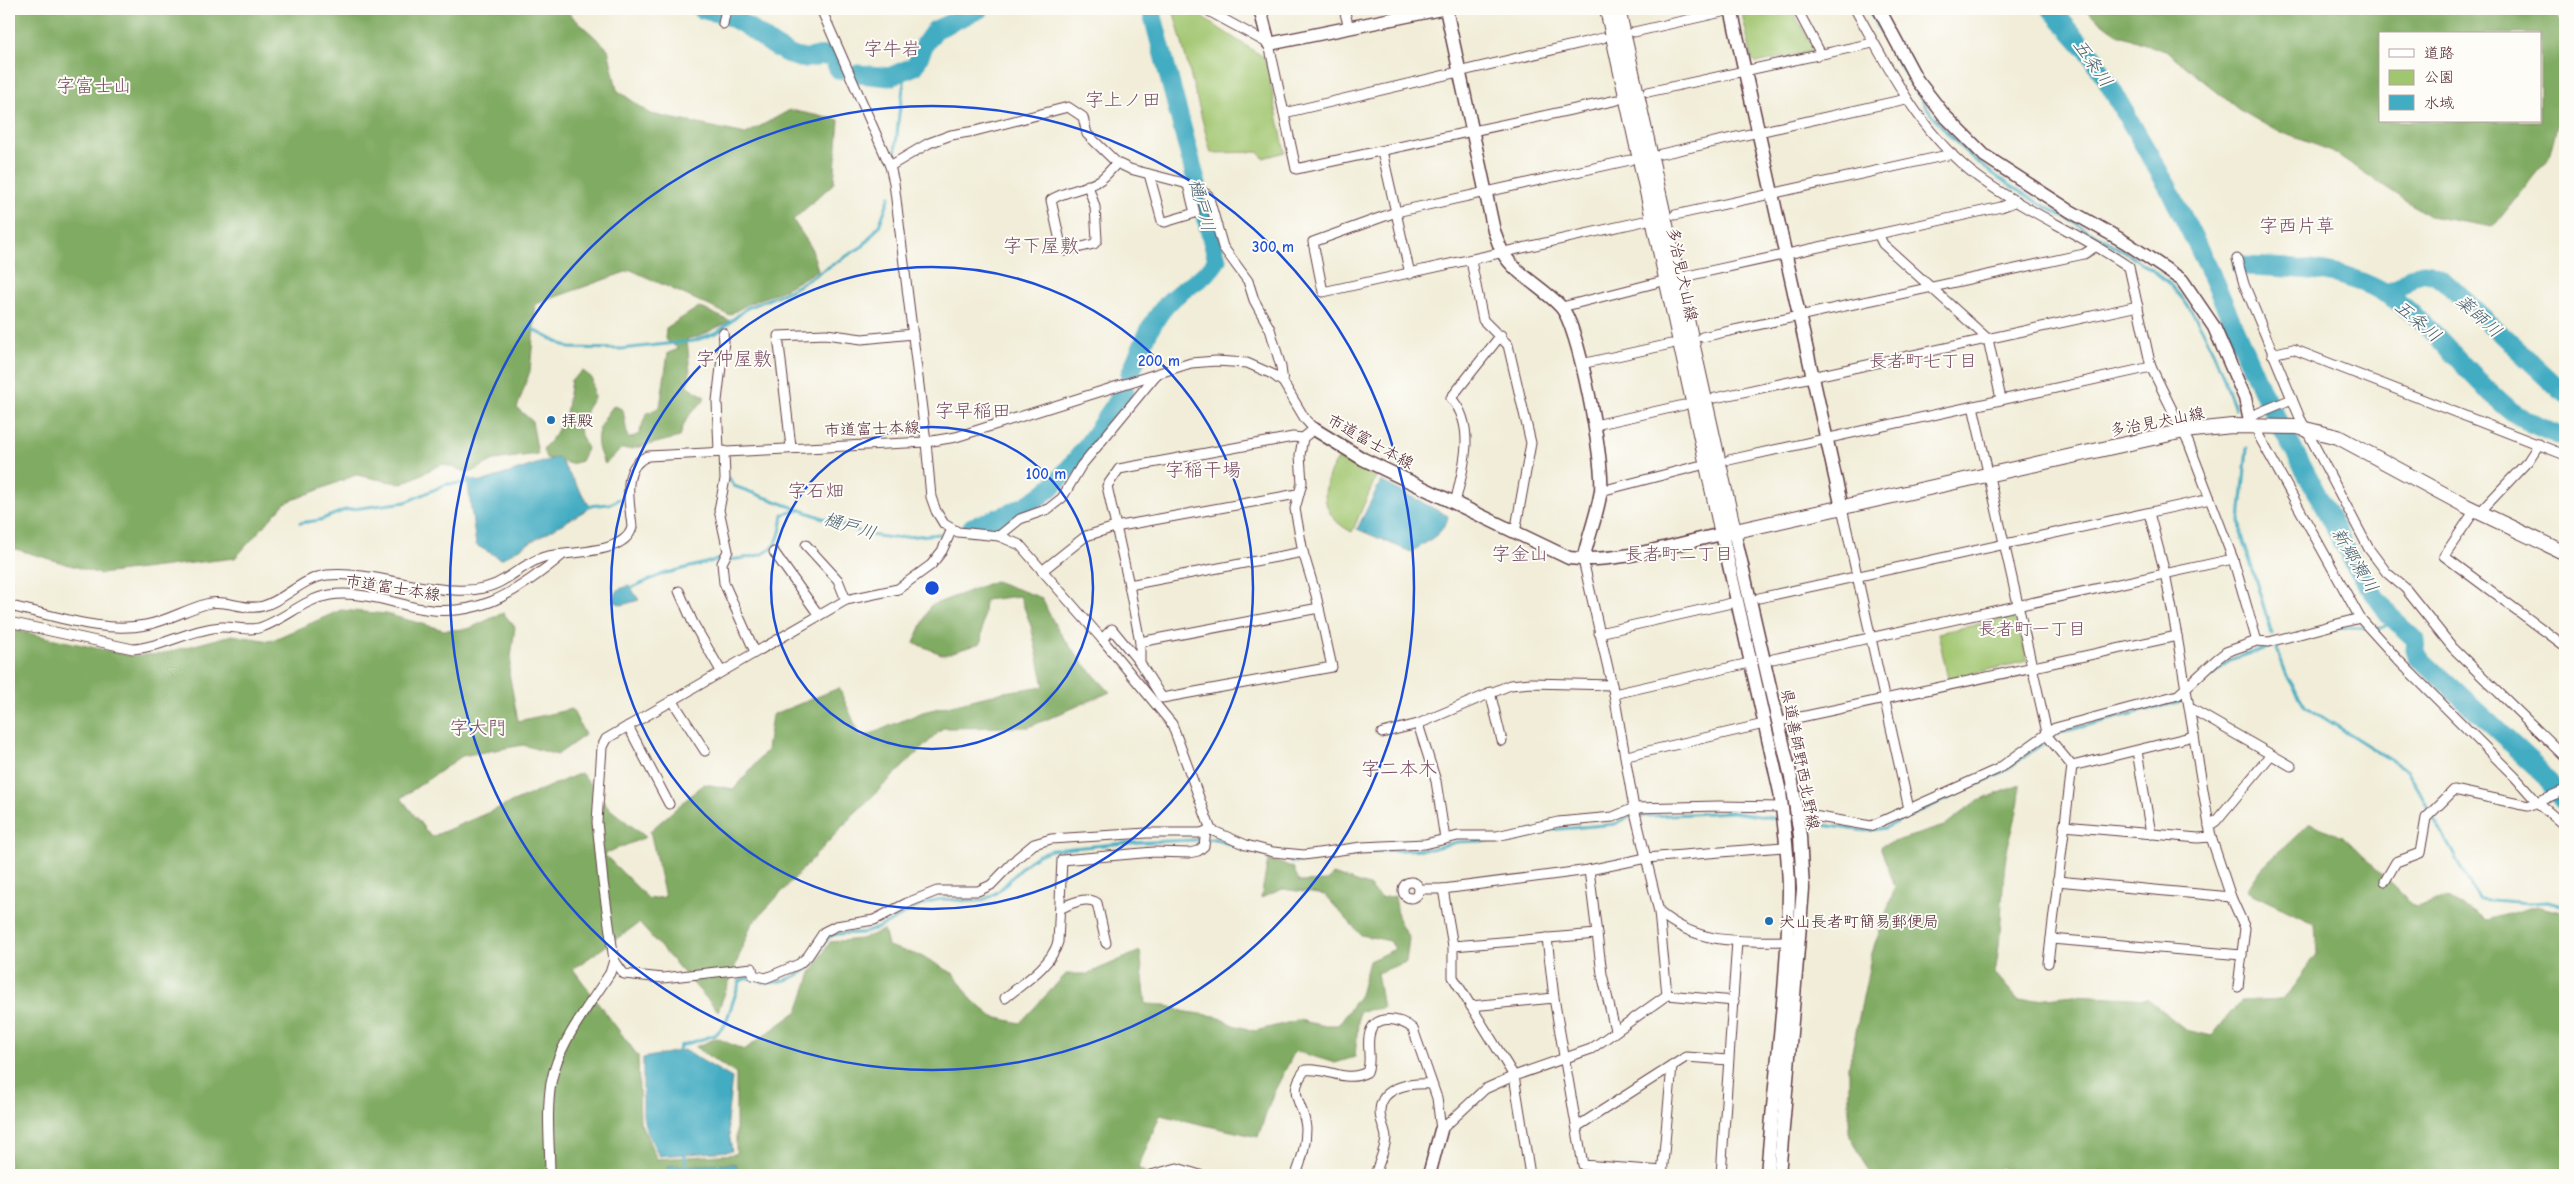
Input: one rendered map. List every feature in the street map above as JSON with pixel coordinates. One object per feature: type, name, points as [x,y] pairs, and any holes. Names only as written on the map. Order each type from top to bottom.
[{"type":"main road","name":"多治見犬山線","points":[[1607,9],[1672,279],[1728,532],[2184,431],[2255,420],[2302,428],[2338,437],[2478,511],[2565,553]]},
{"type":"main road","name":"多治見犬山線","points":[[1618,9],[1672,279]]},
{"type":"street","points":[[723,24],[726,9]]},
{"type":"street","points":[[821,9],[890,166],[897,194],[926,442],[930,497],[944,524],[952,529],[958,532],[999,536],[1020,545],[1102,639],[1172,724],[1208,831],[1204,846],[1198,851],[1154,852],[1062,860],[1060,909],[1055,952],[1032,976],[1005,998]]},
{"type":"street","points":[[1205,9],[1268,44],[1441,9]]},
{"type":"street","points":[[1260,9],[1296,169],[1617,100]]},
{"type":"street","points":[[1344,9],[1349,28]]},
{"type":"street","points":[[1446,9],[1461,71],[1494,232],[1504,254],[1562,308],[1571,326],[1595,425],[1601,467],[1601,491],[1583,560],[1627,756],[1634,808],[1660,912],[1667,995]]},
{"type":"street","points":[[1634,32],[1731,9],[1909,809]]},
{"type":"street","points":[[1797,9],[1821,54]]},
{"type":"street","points":[[1856,9],[1873,43],[1906,99],[1952,154],[1978,176],[2017,202],[2129,267],[2151,367],[2184,431],[2210,498],[2233,559],[2255,630],[2256,640]]},
{"type":"street","points":[[1879,9],[1917,80],[1944,115],[1985,156],[2070,211],[2125,242],[2182,280],[2214,328],[2255,420],[2259,436],[2366,625],[2538,803],[2565,826]]},
{"type":"street","points":[[1284,113],[1603,38]]},
{"type":"street","points":[[1648,92],[1873,43]]},
{"type":"street","points":[[1661,154],[1906,99]]},
{"type":"street","points":[[890,166],[929,143],[951,135],[1006,124],[1068,107],[1083,117],[1087,134],[1117,163],[1190,186],[1208,196],[1223,247],[1248,281],[1254,300],[1270,329],[1281,367],[1282,382]]},
{"type":"street","points":[[1382,151],[1410,274]]},
{"type":"street","points":[[1675,215],[1952,154]]},
{"type":"street","points":[[1630,160],[1396,212],[1313,242],[1323,292],[1504,254],[1644,221]]},
{"type":"street","points":[[1088,185],[1095,207],[1097,240],[1094,244],[1065,251],[1062,250],[1051,200],[1088,185],[1100,181],[1117,163]]},
{"type":"street","points":[[1149,174],[1162,221],[1165,222],[1195,212],[1190,186]]},
{"type":"street","points":[[1562,308],[1672,279],[2017,202]]},
{"type":"street","points":[[1878,234],[1883,244],[1988,339],[2001,399]]},
{"type":"street","points":[[1702,337],[2084,254],[2095,247]]},
{"type":"street","points":[[2237,259],[2244,284],[2272,354],[2287,401],[2369,549],[2387,573],[2405,588],[2453,648],[2565,757]]},
{"type":"street","points":[[1471,260],[1483,320],[1501,335],[1508,344],[1531,443],[1515,534]]},
{"type":"street","points":[[1716,398],[2138,306]]},
{"type":"street","points":[[723,334],[724,341],[717,401],[725,479],[719,510],[728,551],[722,564],[724,584],[755,652]]},
{"type":"street","points":[[791,447],[778,336],[826,334],[862,339],[913,334]]},
{"type":"street","points":[[1455,503],[1468,447],[1460,408],[1451,398],[1501,335]]},
{"type":"street","points":[[1581,364],[1671,344]]},
{"type":"street","points":[[2272,354],[2293,349],[2565,455]]},
{"type":"street","name":"市道富士本線","points":[[9,606],[101,626],[127,628],[146,625],[211,603],[250,608],[263,606],[309,580],[325,575],[353,576],[453,590],[473,590],[503,581],[544,557],[561,556],[617,544],[627,537],[632,527],[630,473],[638,461],[652,455],[926,442],[983,431],[1191,363],[1233,361],[1260,368],[1282,382],[1305,419],[1314,429],[1363,459],[1553,552],[1583,560],[1613,558],[1728,532]]},
{"type":"street","points":[[1729,460],[2151,367]]},
{"type":"street","points":[[999,536],[1020,520],[1048,509],[1062,498],[1081,466],[1156,375]]},
{"type":"street","points":[[2255,420],[2287,401]]},
{"type":"street","points":[[1595,425],[1684,405]]},
{"type":"street","points":[[1973,406],[2049,738],[2072,766],[2048,963]]},
{"type":"street","points":[[1102,639],[1112,629],[1140,663],[1162,698],[1332,667],[1319,608],[1303,552],[1295,509],[1297,494],[1302,483],[1300,455],[1303,438],[1314,429]]},
{"type":"street","points":[[1140,663],[1140,642],[1129,585],[1114,527],[1107,486],[1119,469],[1292,437],[1303,438]]},
{"type":"street","points":[[2539,444],[2528,461],[2478,511],[2444,556],[2565,646]]},
{"type":"street","points":[[1601,491],[1698,466]]},
{"type":"street","points":[[1042,571],[1086,536],[1114,527],[1297,494]]},
{"type":"street","points":[[1760,598],[2210,498]]},
{"type":"street","points":[[2149,513],[2165,573],[2211,837],[2231,897],[2245,928],[2238,987]]},
{"type":"street","points":[[952,529],[942,551],[914,579],[898,589],[846,600],[818,614],[606,738],[602,747],[599,768],[597,822],[602,882],[614,960],[624,974],[663,978],[752,968],[752,975],[766,978],[799,964],[808,956],[824,932],[836,926],[874,920],[907,903],[937,892],[978,891],[991,885],[1017,858],[1034,844],[1073,836],[1208,831],[1246,845],[1273,852],[1304,855],[1362,847],[1425,844],[1458,836],[1497,836],[1558,822],[1613,817],[1634,808],[1719,806],[1783,815]]},
{"type":"street","name":"県道善師野西北野線","points":[[1728,532],[1736,602],[1783,815],[1789,889],[1793,941],[1780,1175]]},
{"type":"street","name":"県道善師野西北野線","points":[[1728,532],[1792,782],[1803,889],[1793,941],[1767,1175]]},
{"type":"street","points":[[806,546],[838,580],[846,600]]},
{"type":"street","points":[[774,552],[818,614]]},
{"type":"street","points":[[1129,585],[1303,552]]},
{"type":"street","name":"市道富士本線","points":[[9,622],[133,649],[147,648],[168,642],[200,629],[224,627],[259,628],[308,601],[333,594],[350,594],[412,607],[451,612],[483,606],[502,598],[561,556]]},
{"type":"street","points":[[1773,659],[2233,559]]},
{"type":"street","points":[[679,591],[693,623],[721,671]]},
{"type":"street","points":[[1599,633],[1736,602]]},
{"type":"street","points":[[1140,642],[1319,608]]},
{"type":"street","points":[[2188,697],[2222,656],[2256,640],[2269,642],[2366,625]]},
{"type":"street","points":[[1787,720],[2177,636]]},
{"type":"street","points":[[1382,733],[1418,724],[1510,685],[1531,683],[1613,690],[1745,664]]},
{"type":"street","points":[[1490,692],[1502,741]]},
{"type":"street","points":[[1797,819],[1871,826],[1998,769],[2049,738],[2055,728],[2178,696],[2188,697],[2271,755],[2291,766]]},
{"type":"street","points":[[672,700],[705,751]]},
{"type":"street","points":[[1418,724],[1436,781],[1445,839]]},
{"type":"street","points":[[1627,756],[1764,724]]},
{"type":"street","points":[[628,726],[669,804]]},
{"type":"street","points":[[2072,766],[2194,736]]},
{"type":"street","points":[[2136,751],[2151,834]]},
{"type":"street","points":[[2209,826],[2216,822],[2271,755]]},
{"type":"street","points":[[2385,881],[2396,862],[2420,853],[2428,815],[2454,790],[2528,806],[2565,790]]},
{"type":"street","points":[[2064,826],[2198,838],[2211,837]]},
{"type":"street","points":[[1419,889],[1444,889],[1589,870],[1646,858],[1783,847]]},
{"type":"street","points":[[1589,870],[1602,974],[1615,1030]]},
{"type":"street","points":[[2058,881],[2231,897]]},
{"type":"street","points":[[1444,889],[1452,946],[1453,977],[1514,1076],[1530,1175]]},
{"type":"street","points":[[1060,909],[1078,901],[1094,900],[1097,903],[1106,943]]},
{"type":"street","points":[[1660,912],[1672,923],[1713,939],[1793,941]]},
{"type":"street","points":[[1452,946],[1597,934]]},
{"type":"street","points":[[1547,938],[1554,998],[1564,1060],[1578,1126],[1583,1164],[1663,1173],[1672,1066]]},
{"type":"street","points":[[2051,939],[2242,955]]},
{"type":"street","points":[[1721,1175],[1737,941]]},
{"type":"street","points":[[550,1175],[549,1102],[551,1082],[566,1040],[610,972],[614,960]]},
{"type":"street","points":[[1441,1130],[1485,1089],[1514,1076],[1591,1049],[1615,1030],[1667,995],[1734,1001]]},
{"type":"street","points":[[1471,1006],[1554,998]]},
{"type":"street","points":[[1296,1175],[1306,1128],[1295,1090],[1296,1081],[1305,1070],[1326,1070],[1346,1078],[1358,1077],[1367,1072],[1370,1054],[1369,1034],[1374,1026],[1394,1018],[1405,1022],[1413,1029],[1437,1098],[1441,1130],[1428,1175]]},
{"type":"street","points":[[1578,1126],[1620,1101],[1686,1057],[1728,1060]]},
{"type":"street","points":[[1375,1175],[1386,1137],[1380,1109],[1386,1096],[1398,1088],[1413,1084],[1431,1084]]},
{"type":"street","points":[[1151,1175],[1177,1168],[1200,1175]]},
{"type":"green space","points":[[9,9],[564,9],[608,49],[617,90],[651,114],[746,134],[790,110],[839,120],[834,183],[793,220],[811,247],[818,270],[783,290],[748,304],[729,315],[631,270],[536,304],[530,371],[517,408],[532,421],[538,454],[494,460],[470,473],[442,464],[402,484],[356,475],[285,503],[235,558],[100,574],[9,547]]},
{"type":"green space","points":[[1173,9],[1189,9],[1265,58],[1285,152],[1263,158],[1259,152],[1211,153]]},
{"type":"green space","points":[[1741,9],[1791,9],[1813,46],[1812,51],[1757,63],[1752,59]]},
{"type":"green space","points":[[2084,9],[2553,9],[2565,29],[2565,94],[2549,157],[2493,227],[2429,216],[2332,151],[2273,129],[2238,109],[2168,52],[2117,34]]},
{"type":"green space","points":[[699,307],[730,321],[700,336],[687,339],[690,373],[687,386],[704,396],[704,401],[688,417],[680,437],[631,449],[621,449],[605,464],[597,440],[600,426],[614,405],[623,410],[628,439],[639,434],[646,414],[660,407],[668,353],[679,349],[665,339],[666,328]]},
{"type":"green space","points":[[583,371],[592,378],[594,398],[587,409],[579,430],[587,449],[581,461],[571,464],[546,458],[543,449],[555,435],[566,414],[571,380]]},
{"type":"green space","points":[[1338,459],[1376,477],[1352,532],[1333,518],[1326,500],[1325,490],[1332,469]]},
{"type":"green space","points":[[995,581],[1042,598],[1063,637],[1110,692],[1029,727],[943,728],[854,814],[751,925],[718,1011],[639,923],[573,969],[638,1056],[640,1122],[657,1159],[736,1154],[736,1074],[695,1047],[717,1038],[744,1050],[798,1011],[811,973],[830,942],[861,939],[884,930],[888,946],[924,957],[954,974],[973,1001],[993,1017],[1020,1023],[1066,974],[1087,974],[1140,951],[1146,1004],[1165,1005],[1186,1012],[1215,1016],[1233,1025],[1255,1031],[1299,1020],[1320,1025],[1338,1025],[1360,995],[1369,961],[1395,949],[1390,941],[1361,935],[1325,895],[1283,889],[1261,898],[1268,860],[1293,867],[1299,882],[1328,881],[1333,874],[1369,886],[1381,898],[1395,896],[1399,922],[1409,938],[1406,962],[1377,973],[1383,1008],[1359,1011],[1355,1057],[1335,1063],[1295,1051],[1273,1094],[1258,1137],[1160,1115],[1138,1168],[1150,1175],[9,1175],[9,629],[132,656],[161,654],[232,635],[270,641],[341,610],[386,614],[444,630],[468,629],[503,613],[515,627],[509,673],[518,721],[572,709],[585,735],[557,755],[523,745],[462,756],[401,798],[431,837],[581,773],[611,810],[646,837],[604,854],[649,899],[665,897],[650,831],[704,784],[734,789],[767,750],[772,715],[839,688],[861,738],[923,712],[1004,692],[1044,686],[1031,626],[1020,596],[985,600],[981,643],[944,655],[914,643],[930,606]]},
{"type":"green space","points":[[2016,616],[2027,661],[1948,679],[1938,633]]},
{"type":"green space","points":[[2020,785],[2018,806],[2005,863],[1995,973],[2019,1001],[2074,995],[2148,999],[2186,1030],[2212,1036],[2240,1001],[2284,999],[2317,954],[2315,924],[2246,891],[2262,868],[2310,823],[2345,838],[2415,907],[2447,897],[2487,920],[2537,906],[2564,913],[2565,1175],[2019,1175],[1999,1167],[1995,1175],[1870,1175],[1849,1132],[1849,1066],[1872,953],[1895,887],[1880,846],[1944,826],[1975,802]]},
{"type":"water","points":[[558,457],[588,503],[588,509],[501,559],[476,545],[467,478],[481,482]]},
{"type":"water","points":[[1381,481],[1448,516],[1443,528],[1434,537],[1411,552],[1357,529]]},
{"type":"water","points":[[629,585],[639,600],[622,605],[615,602],[614,598],[618,590]]},
{"type":"water","points":[[684,1050],[732,1078],[727,1121],[732,1151],[659,1156],[646,1130],[643,1116],[643,1058]]},
{"type":"water","points":[[736,1164],[738,1171],[734,1175],[666,1175],[669,1166]]},
{"type":"waterway","points":[[701,9],[739,21],[779,49],[796,57],[832,56],[839,70]]},
{"type":"waterway","points":[[858,74],[889,77],[915,66],[925,44],[935,30],[980,9]]},
{"type":"waterway","name":"樋戸川","points":[[1130,374],[1147,335],[1164,308],[1177,295],[1202,277],[1217,260],[1151,9]]},
{"type":"waterway","points":[[1868,9],[1916,92],[1945,131],[1962,148],[1980,164],[2016,189],[2129,255],[2158,275],[2174,289],[2203,330],[2235,409]]},
{"type":"waterway","name":"新郷瀬川","points":[[2051,9],[2093,57],[2169,189],[2209,269],[2261,389],[2358,571],[2390,616],[2416,640],[2415,650],[2417,656],[2536,766],[2565,802]]},
{"type":"waterway","points":[[895,155],[906,70]]},
{"type":"waterway","points":[[526,326],[569,348],[621,349],[694,341],[718,332],[747,308],[791,290],[863,246],[879,226],[890,196]]},
{"type":"waterway","name":"五条川","points":[[2242,266],[2297,269],[2334,274],[2369,285],[2386,294],[2419,319],[2475,378],[2511,411],[2541,428],[2565,438]]},
{"type":"waterway","name":"薬師川","points":[[2385,294],[2419,274],[2434,275],[2444,281],[2565,394]]},
{"type":"waterway","name":"樋戸川","points":[[972,527],[1023,507],[1050,488],[1081,454],[1125,391]]},
{"type":"waterway","points":[[2247,448],[2240,521],[2241,532],[2272,634]]},
{"type":"waterway","points":[[729,478],[734,486],[800,510]]},
{"type":"waterway","points":[[300,523],[320,520],[345,510],[406,502],[447,484],[468,483]]},
{"type":"waterway","points":[[588,506],[610,504],[619,499]]},
{"type":"waterway","name":"樋戸川","points":[[729,560],[762,554],[769,550],[778,538],[783,514],[801,510],[869,535],[893,538],[940,534]]},
{"type":"waterway","name":"樋戸川","points":[[631,588],[663,574],[721,559]]},
{"type":"waterway","points":[[2372,628],[2381,628],[2387,625],[2390,616]]},
{"type":"waterway","points":[[2337,628],[2366,628]]},
{"type":"waterway","points":[[1801,822],[1865,831],[1885,828],[2001,773],[2058,733],[2181,701],[2230,660],[2288,641]]},
{"type":"waterway","points":[[2277,649],[2287,676],[2305,706],[2408,771],[2478,899],[2530,903],[2548,902],[2565,907]]},
{"type":"waterway","points":[[1539,831],[1615,824],[1629,817],[1731,812],[1780,819]]},
{"type":"waterway","points":[[762,982],[783,981],[804,971],[814,962],[825,941],[831,936],[862,933],[876,929],[918,907],[936,900],[977,901],[991,896],[1030,860],[1052,850],[1125,843],[1215,839],[1246,850],[1295,862],[1376,851],[1431,849],[1457,842],[1511,840],[1531,832]]},
{"type":"waterway","points":[[678,1054],[680,1046],[715,1035],[725,1025],[740,981],[747,978],[754,979]]},
{"type":"waterway","points":[[684,1152],[689,1175]]},
{"type":"place","name":"拝殿","points":[[551,420]]},
{"type":"place","name":"犬山長者町簡易郵便局","points":[[1769,921]]},
{"type":"district","name":"字牛岩","points":[[892,48]]},
{"type":"district","name":"字富士山","points":[[94,85]]},
{"type":"district","name":"字上ノ田","points":[[1123,99]]},
{"type":"district","name":"字西片草","points":[[2297,225]]},
{"type":"district","name":"字下屋敷","points":[[1041,245]]},
{"type":"district","name":"字仲屋敷","points":[[734,358]]},
{"type":"district","name":"長者町七丁目","points":[[1923,361]]},
{"type":"district","name":"字早稲田","points":[[973,410]]},
{"type":"district","name":"字稲干場","points":[[1203,469]]},
{"type":"district","name":"字石畑","points":[[816,490]]},
{"type":"district","name":"字金山","points":[[1520,553]]},
{"type":"district","name":"長者町二丁目","points":[[1679,554]]},
{"type":"district","name":"長者町一丁目","points":[[2032,629]]},
{"type":"district","name":"字大門","points":[[478,727]]},
{"type":"district","name":"字二本木","points":[[1399,768]]}]
